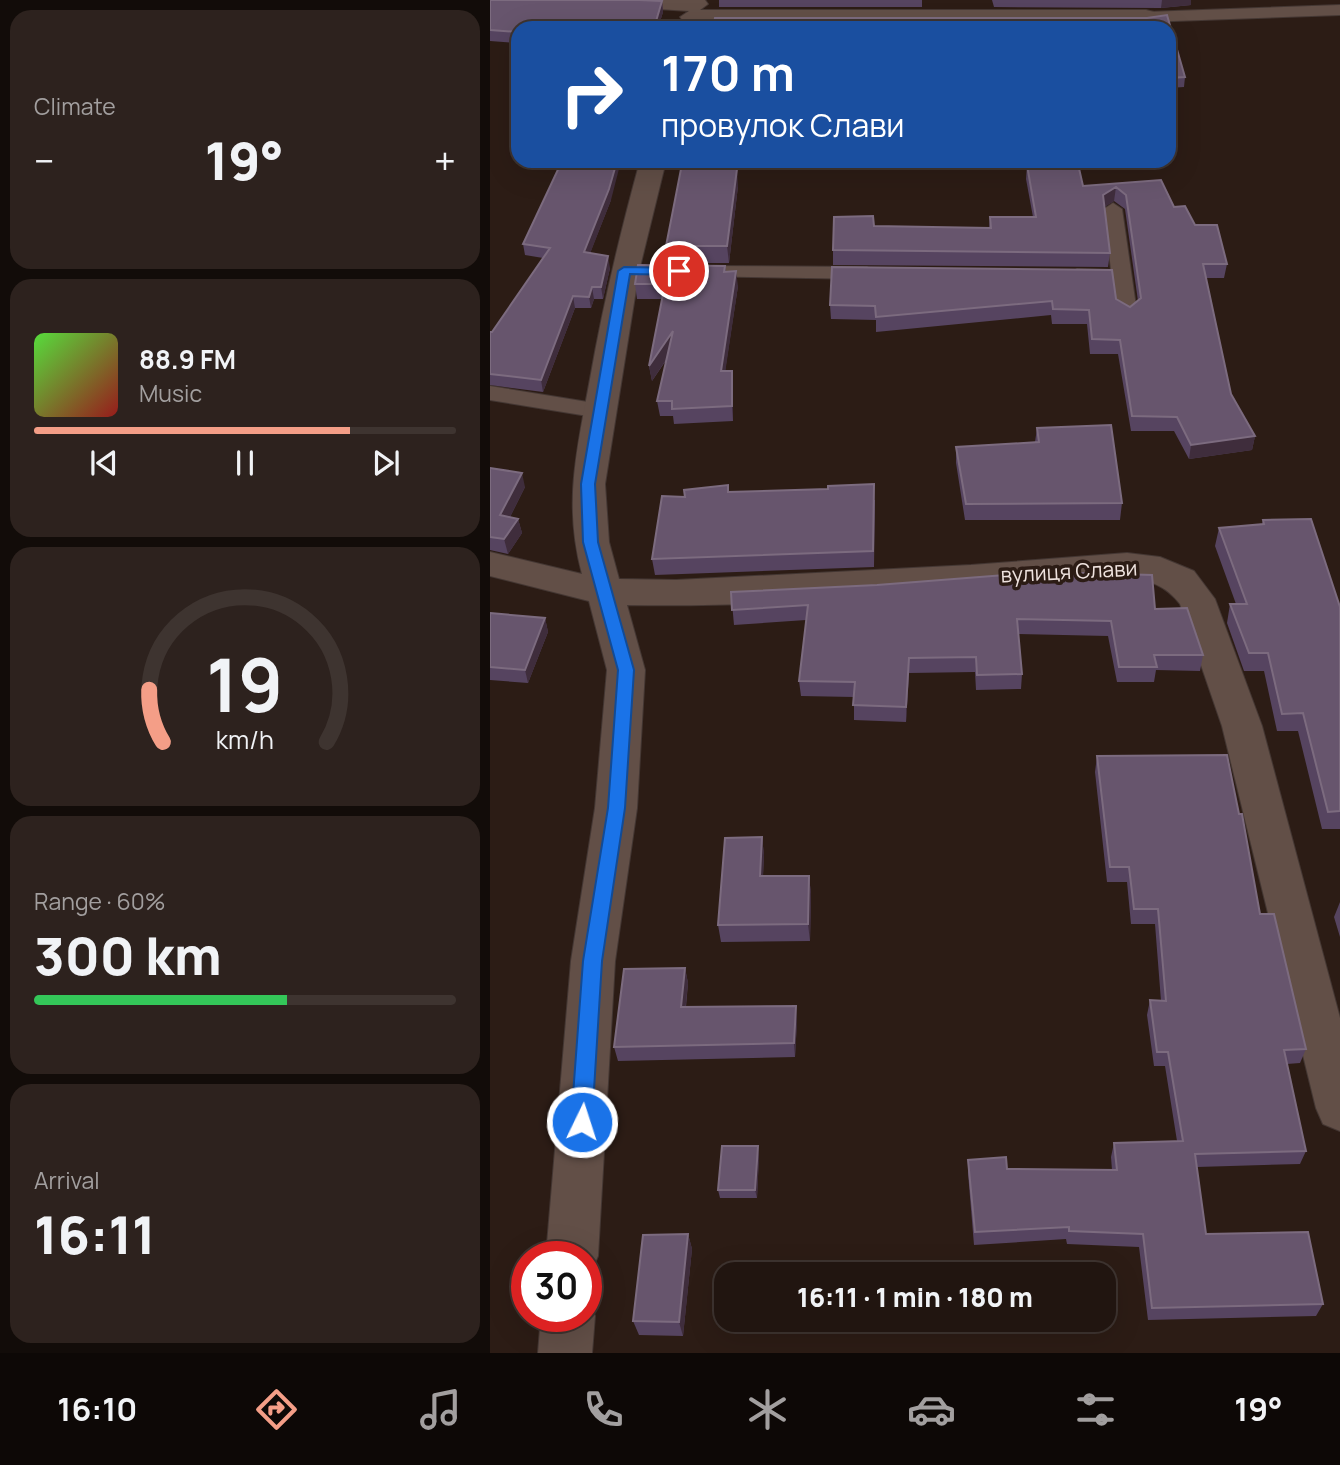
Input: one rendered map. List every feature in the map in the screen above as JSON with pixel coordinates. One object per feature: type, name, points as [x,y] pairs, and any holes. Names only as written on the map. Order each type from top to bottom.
[{"type":"street","points":[[628,0],[693,12],[979,9],[1146,18]]},
{"type":"street","points":[[573,1241],[593,961],[616,808],[626,670],[591,542],[588,484],[600,411],[638,271],[652,168]]},
{"type":"street","name":"вулиця Слави","points":[[490,564],[603,592],[676,593],[971,578],[1126,565],[1160,570],[1181,580],[1197,599],[1242,726],[1340,1108]]},
{"type":"street","points":[[565,1353],[567,1332]]},
{"type":"lane","points":[[1146,18],[1340,10]]},
{"type":"lane","points":[[1113,209],[1127,313]]},
{"type":"lane","points":[[679,271],[887,273]]},
{"type":"lane","points":[[1053,275],[1122,276]]},
{"type":"lane","points":[[490,393],[600,411]]},
{"type":"building","points":[[490,0],[662,1],[656,21],[511,21],[511,32],[490,30]]},
{"type":"building","points":[[1167,15],[1169,21],[714,21],[715,18],[1147,18]]},
{"type":"building","points":[[1176,46],[1185,77],[1176,78]]},
{"type":"building","points":[[559,168],[615,168],[584,252],[608,256],[601,287],[592,287],[589,297],[573,296],[541,380],[490,374],[490,332],[550,248],[523,244]]},
{"type":"building","points":[[1028,168],[1079,168],[1083,186],[1161,180],[1174,207],[1185,206],[1195,225],[1217,225],[1227,264],[1203,264],[1231,394],[1255,436],[1191,445],[1177,417],[1132,416],[1120,340],[1092,339],[1089,310],[1053,309],[1052,301],[876,317],[875,306],[830,305],[832,267],[1112,270],[1116,299],[1130,307],[1141,298],[1126,195],[1116,187],[1103,195],[1110,253],[833,250],[834,217],[873,216],[874,226],[991,228],[990,217],[1036,217]]},
{"type":"building","points":[[681,169],[737,169],[727,246],[666,246]]},
{"type":"building","points":[[638,265],[725,266],[724,272],[736,271],[721,371],[732,371],[732,406],[672,409],[672,401],[657,401],[673,331],[649,366],[665,284],[635,284]]},
{"type":"building","points":[[1111,425],[1122,503],[966,504],[956,447],[1039,442],[1037,428]]},
{"type":"building","points":[[490,468],[522,473],[500,515],[518,519],[504,539],[490,537]]},
{"type":"building","points":[[874,484],[873,551],[652,559],[662,496],[685,497],[684,490],[728,485],[728,492],[828,489],[828,486]]},
{"type":"building","points":[[1311,519],[1340,607],[1340,811],[1328,812],[1303,713],[1282,714],[1268,653],[1249,653],[1230,604],[1247,604],[1219,528],[1264,524],[1263,520]]},
{"type":"building","points":[[1044,572],[1152,575],[1155,609],[1187,608],[1203,655],[1154,655],[1157,667],[1119,667],[1111,621],[1017,619],[1022,674],[977,675],[976,657],[909,658],[906,707],[853,705],[855,682],[799,681],[808,605],[732,610],[731,592],[877,585]]},
{"type":"building","points":[[490,613],[545,618],[525,670],[490,667]]},
{"type":"building","points":[[1227,755],[1239,814],[1242,814],[1260,914],[1274,914],[1306,1049],[1284,1050],[1306,1151],[1195,1154],[1206,1234],[1308,1232],[1323,1304],[1152,1308],[1143,1234],[1069,1231],[1069,1227],[975,1232],[968,1160],[1006,1157],[1007,1169],[1117,1170],[1114,1143],[1183,1141],[1168,1052],[1157,1052],[1150,1000],[1166,1001],[1158,909],[1134,909],[1129,867],[1110,867],[1097,756]]},
{"type":"building","points":[[762,837],[760,876],[809,876],[808,924],[718,925],[725,838]]},
{"type":"building","points":[[685,968],[681,1007],[796,1006],[794,1043],[614,1047],[624,969]]},
{"type":"building","points":[[722,1146],[758,1146],[755,1190],[718,1190]]},
{"type":"building","points":[[688,1234],[679,1322],[633,1321],[643,1235]]},
{"type":"route","points":[[582,1122],[593,961],[616,808],[626,670],[591,542],[588,484],[624,271],[679,271]]}]
